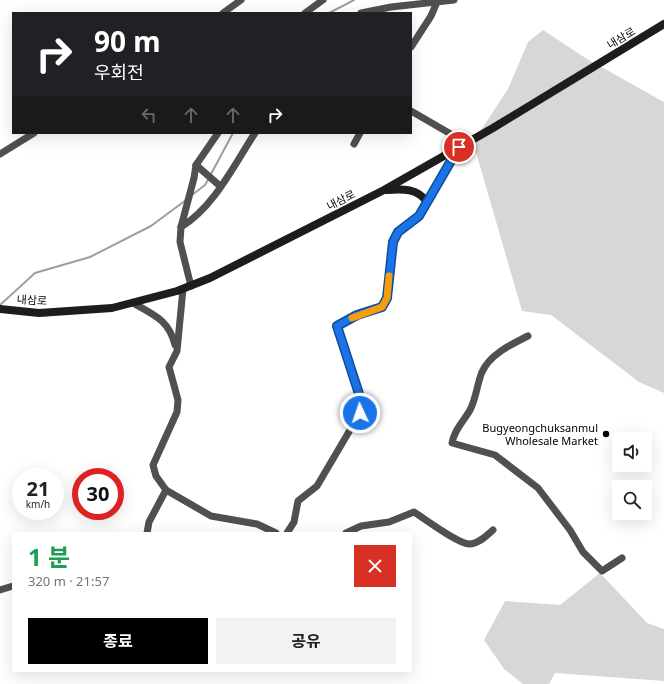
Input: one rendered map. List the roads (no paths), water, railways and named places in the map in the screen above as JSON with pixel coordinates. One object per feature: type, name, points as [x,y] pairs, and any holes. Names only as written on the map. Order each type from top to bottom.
[{"type":"main road","name":"내삼로","points":[[0,309],[39,313],[112,308],[187,288],[246,261],[383,191],[664,24]]},
{"type":"main road","points":[[383,191],[402,189],[416,192],[422,195],[427,202]]},
{"type":"street","points":[[224,12],[241,0]]},
{"type":"street","points":[[306,12],[323,0]]},
{"type":"street","points":[[366,12],[391,7],[454,0]]},
{"type":"street","points":[[412,46],[431,16],[437,2]]},
{"type":"street","points":[[288,532],[294,522],[298,501],[317,486],[360,413],[361,400],[337,326],[357,315],[382,307],[387,298],[393,242],[398,232],[419,216],[459,145],[449,133],[412,112]]},
{"type":"street","points":[[0,154],[32,134]]},
{"type":"street","points":[[217,134],[197,167],[187,210],[181,227],[180,242],[187,288],[177,351],[168,367],[178,400],[177,412],[153,465],[156,476],[166,490],[211,516],[257,524],[274,532]]},
{"type":"street","points":[[181,227],[192,221],[204,208],[254,134]]},
{"type":"street","points":[[354,144],[359,134]]},
{"type":"street","points":[[197,167],[220,186]]},
{"type":"street","points":[[133,303],[162,320],[172,334],[177,351]]},
{"type":"street","points":[[528,336],[510,345],[491,360],[483,371],[471,409],[453,436],[452,443],[495,455],[538,488],[570,530],[583,552],[602,571],[622,558]]},
{"type":"street","points":[[147,532],[149,522],[166,490]]},
{"type":"street","points":[[348,532],[361,526],[389,522],[414,512],[459,541],[469,544],[479,541],[494,530]]},
{"type":"street","points":[[0,590],[12,586]]},
{"type":"waterway","points":[[331,12],[354,0]]},
{"type":"waterway","points":[[211,174],[232,134]]},
{"type":"waterway","points":[[192,195],[205,185],[209,178]]},
{"type":"waterway","points":[[0,305],[35,273],[90,257],[151,226],[186,200]]},
{"type":"place","name":"Bugyeongchuksanmul Wholesale Market","points":[[606,434]]}]
